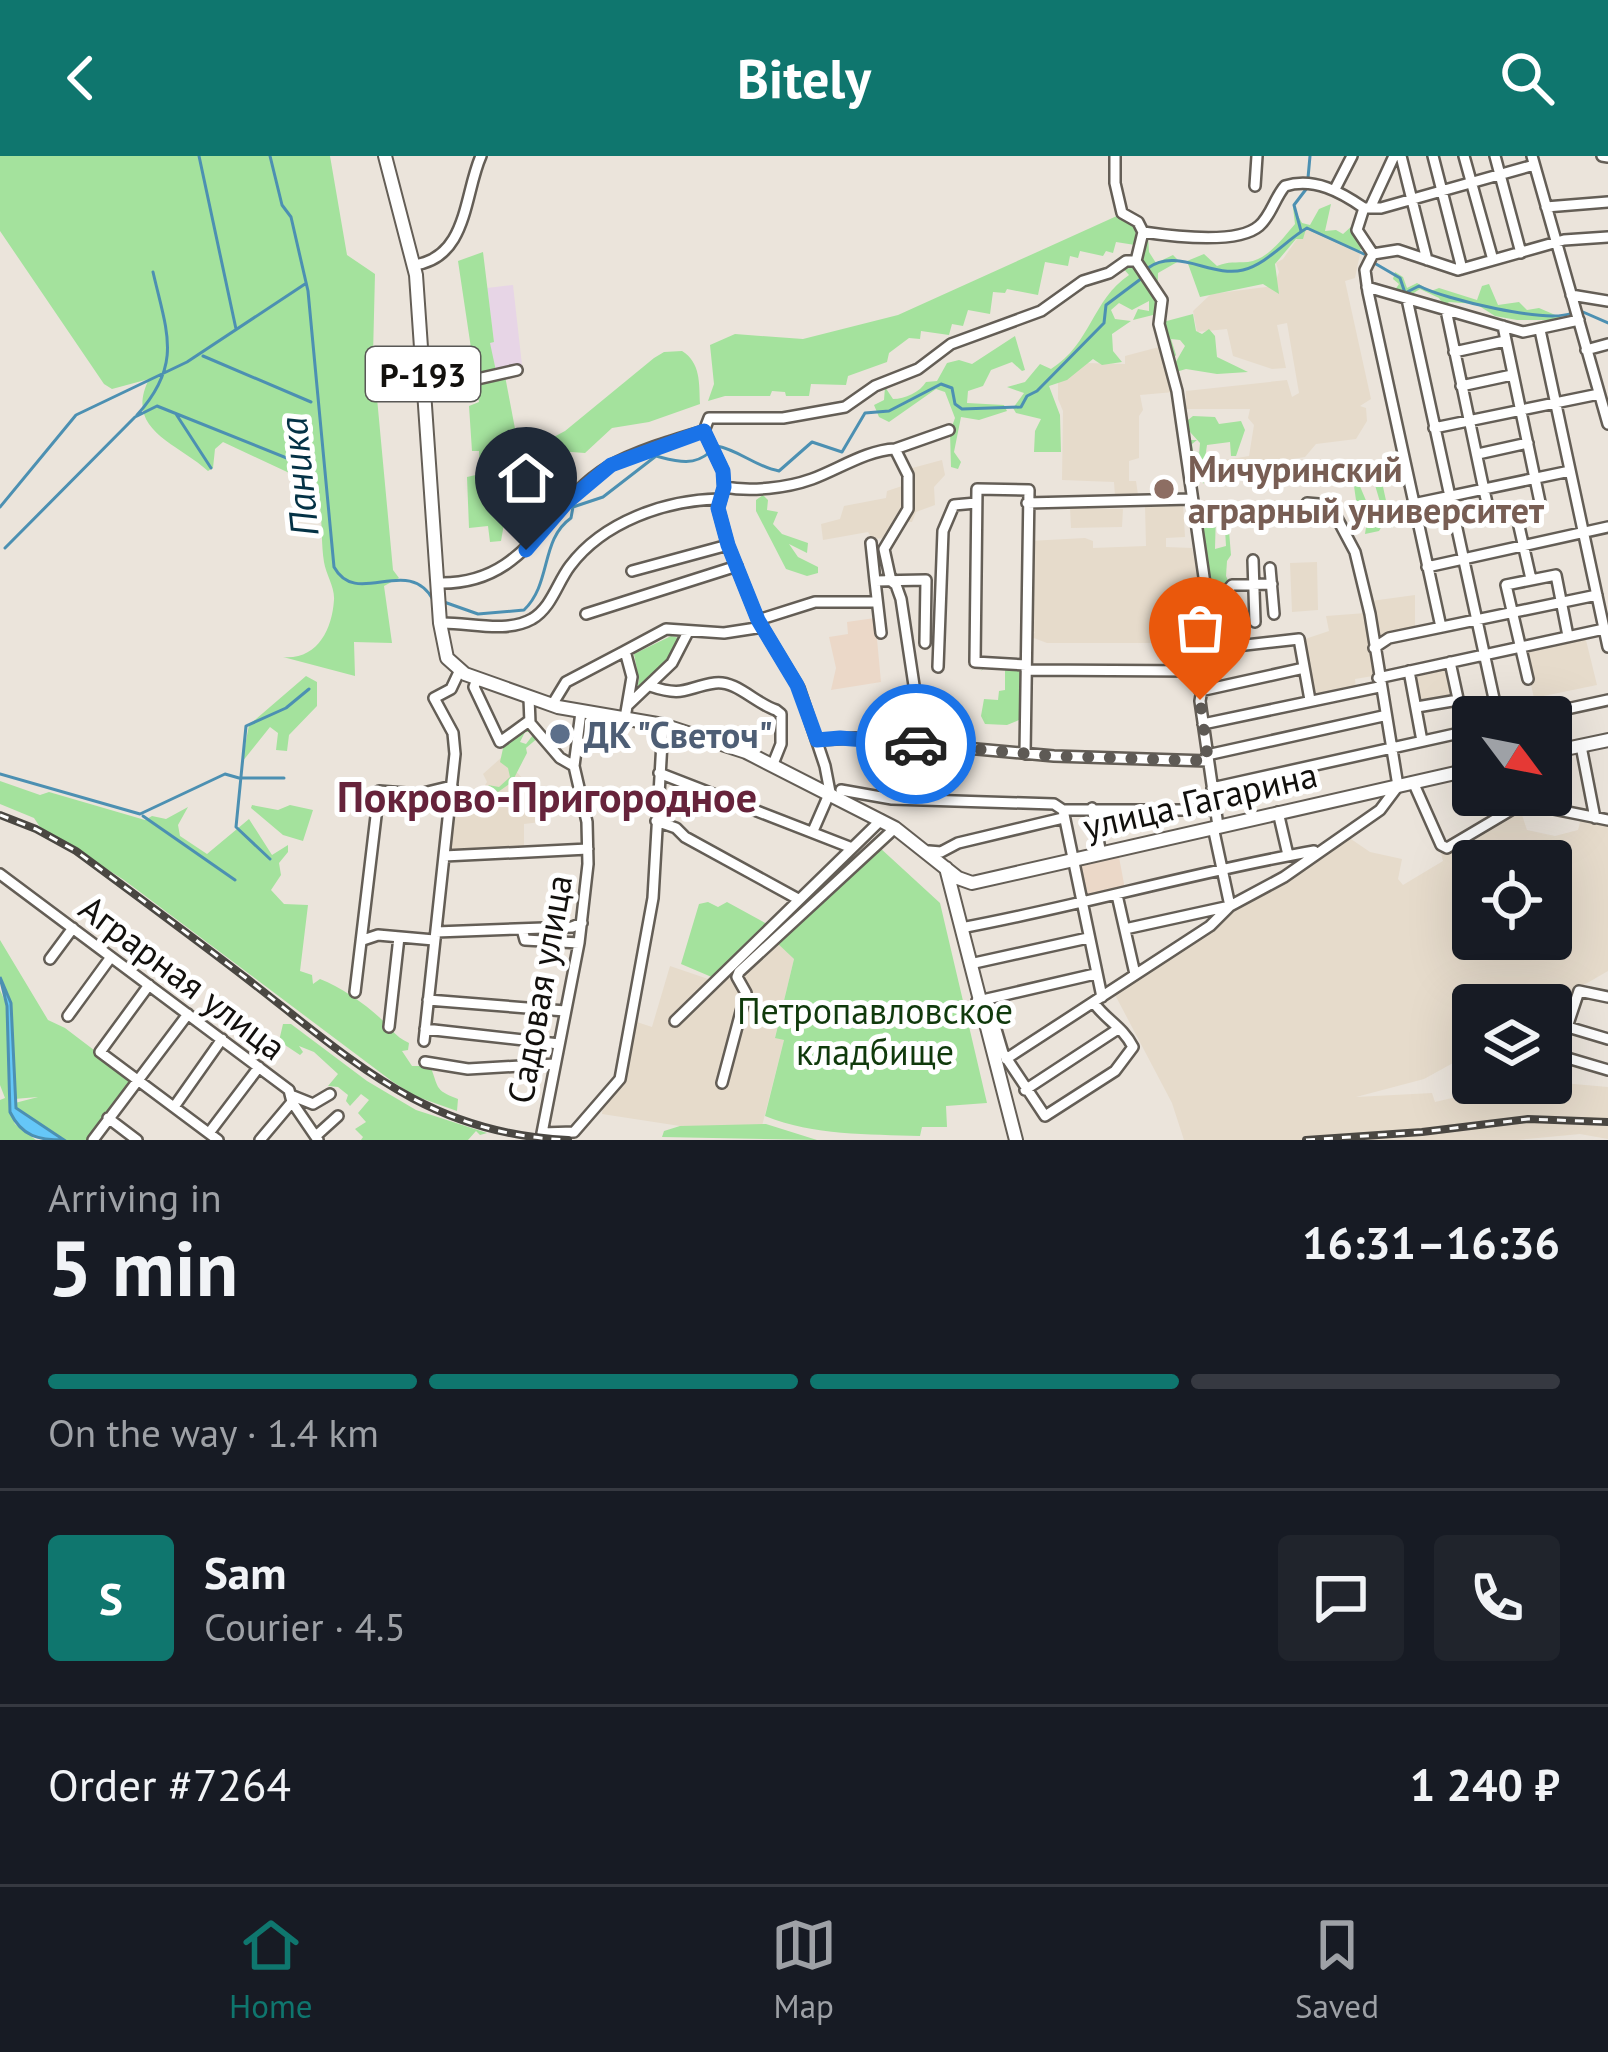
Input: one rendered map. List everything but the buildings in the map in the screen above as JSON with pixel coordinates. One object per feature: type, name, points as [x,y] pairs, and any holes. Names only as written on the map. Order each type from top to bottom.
[{"type":"main road","name":"Р-193","points":[[385,156],[414,265],[440,623],[444,652],[459,672],[581,712],[627,711],[772,764],[835,791],[946,867]]},
{"type":"main road","points":[[1572,748],[1608,740]]},
{"type":"main road","name":"улица Гагарина","points":[[972,883],[1452,774]]},
{"type":"main road","points":[[946,867],[972,883]]},
{"type":"main road","points":[[946,867],[1016,1140]]},
{"type":"main road","points":[[954,898],[960,888],[972,883]]},
{"type":"street","points":[[414,265],[439,256],[461,227],[481,156]]},
{"type":"street","points":[[1115,156],[1122,213],[1138,222],[1143,232],[1136,261],[1162,300],[1160,324],[1177,391],[1212,632],[1201,688]]},
{"type":"street","points":[[1255,186],[1257,156]]},
{"type":"street","points":[[1335,190],[1352,156]]},
{"type":"street","points":[[1397,156],[1426,260]]},
{"type":"street","points":[[1373,254],[1357,230],[1397,156]]},
{"type":"street","points":[[1433,156],[1462,269]]},
{"type":"street","points":[[1464,156],[1493,260]]},
{"type":"street","points":[[1495,156],[1521,253]]},
{"type":"street","points":[[1143,232],[1218,237],[1251,231],[1260,226],[1286,185],[1300,182],[1335,190],[1367,208],[1500,175],[1534,159],[1607,417]]},
{"type":"street","points":[[1546,208],[1608,202]]},
{"type":"street","points":[[1373,254],[1398,250],[1462,269],[1555,243],[1608,237]]},
{"type":"street","points":[[1373,254],[1365,273],[1367,286],[1441,627]]},
{"type":"street","points":[[438,595],[501,569],[611,465],[704,431],[709,418],[784,418],[844,407],[875,386],[917,369],[950,344],[1041,311],[1083,281],[1136,261]]},
{"type":"street","points":[[1367,286],[1523,332],[1579,320]]},
{"type":"street","points":[[1571,295],[1608,301]]},
{"type":"street","points":[[1407,299],[1493,696]]},
{"type":"street","points":[[1446,310],[1492,518],[1541,507],[1503,326]]},
{"type":"street","points":[[1540,330],[1608,647]]},
{"type":"street","points":[[1454,352],[1505,341]]},
{"type":"street","points":[[1586,350],[1608,344]]},
{"type":"street","points":[[424,392],[518,370]]},
{"type":"street","points":[[1461,386],[1512,375]]},
{"type":"street","points":[[1433,428],[1599,394]]},
{"type":"street","points":[[724,487],[806,482],[875,453],[949,430]]},
{"type":"street","points":[[704,431],[718,457],[724,487],[719,499],[728,545],[761,623],[797,685],[835,791],[813,831]]},
{"type":"street","points":[[1478,454],[1528,443]]},
{"type":"street","points":[[895,449],[908,475],[907,513],[884,546],[890,580],[899,592],[923,745]]},
{"type":"street","points":[[1413,505],[1570,471]]},
{"type":"street","points":[[1025,754],[1026,667],[1027,503],[1029,490],[976,489],[975,662],[1026,667],[1197,671],[1215,826],[1230,906]]},
{"type":"street","points":[[440,623],[491,627],[530,620],[551,600],[572,562],[606,530],[686,503],[719,499]]},
{"type":"street","points":[[1027,503],[1191,499]]},
{"type":"street","points":[[938,667],[943,531],[954,505],[976,503]]},
{"type":"street","points":[[1125,929],[1230,906],[1284,877],[1380,810],[1398,786],[1370,614],[1351,539],[1330,505],[1307,503]]},
{"type":"street","points":[[1516,513],[1531,579]]},
{"type":"street","points":[[1427,567],[1608,527]]},
{"type":"street","points":[[871,543],[879,633],[905,631]]},
{"type":"street","points":[[632,571],[728,545]]},
{"type":"street","points":[[1253,560],[1255,622]]},
{"type":"street","points":[[586,614],[737,566]]},
{"type":"street","points":[[1270,568],[1274,614]]},
{"type":"street","points":[[1528,680],[1506,585],[1556,575],[1568,636]]},
{"type":"street","points":[[875,581],[926,580],[925,644]]},
{"type":"street","points":[[1205,596],[1224,593],[1232,586],[1272,584]]},
{"type":"street","points":[[1374,648],[1388,638],[1597,595]]},
{"type":"street","points":[[552,705],[566,682],[666,629],[724,633],[815,602],[877,602]]},
{"type":"street","points":[[1203,724],[1604,628]]},
{"type":"street","points":[[627,711],[672,663],[688,632]]},
{"type":"street","points":[[1210,649],[1299,639],[1310,700]]},
{"type":"street","points":[[625,651],[632,677],[627,711]]},
{"type":"street","points":[[1450,662],[1457,696]]},
{"type":"street","points":[[1201,688],[1304,668]]},
{"type":"street","points":[[1409,671],[1423,740]]},
{"type":"street","points":[[459,672],[452,689],[434,698],[455,744],[425,1035],[559,1044]]},
{"type":"street","points":[[477,680],[475,687],[500,742],[529,722]]},
{"type":"street","points":[[650,686],[688,693],[715,683],[731,685],[776,710],[783,732],[772,764]]},
{"type":"street","points":[[529,698],[529,722],[560,758],[574,766]]},
{"type":"street","points":[[1572,708],[1608,700]]},
{"type":"street","points":[[1417,707],[1452,701]]},
{"type":"street","name":"Садовая улица","points":[[581,712],[574,766],[587,822],[582,922],[542,1132],[574,1132],[620,1079],[651,915],[656,821]]},
{"type":"street","points":[[817,740],[1025,754],[1207,758],[1384,716]]},
{"type":"street","points":[[663,725],[656,821],[798,899]]},
{"type":"street","points":[[1212,788],[1452,734]]},
{"type":"street","points":[[1581,746],[1595,818]]},
{"type":"street","points":[[659,772],[852,848]]},
{"type":"street","points":[[1413,782],[1441,845],[1447,848],[1524,802],[1608,820]]},
{"type":"street","points":[[356,992],[379,791],[419,794],[452,786]]},
{"type":"street","points":[[835,791],[892,799],[1054,804],[1063,814],[1095,974],[1098,1000],[1133,1046],[1114,1071],[1045,1116],[1006,1059],[982,1000],[1095,974]]},
{"type":"street","points":[[929,851],[940,852],[952,844],[1092,808],[1214,810]]},
{"type":"street","points":[[1092,808],[1101,854]]},
{"type":"street","points":[[1278,812],[1288,855]]},
{"type":"street","points":[[675,1021],[881,820]]},
{"type":"street","points":[[722,1083],[746,993],[739,972],[895,828]]},
{"type":"street","points":[[444,856],[588,849]]},
{"type":"street","points":[[961,928],[1319,850]]},
{"type":"street","name":"Аграрная улица","points":[[0,874],[259,1067],[292,1099],[318,1137],[338,1116]]},
{"type":"street","points":[[1117,895],[1135,974]]},
{"type":"street","points":[[1006,1059],[1210,926],[1230,906]]},
{"type":"street","points":[[363,940],[378,935],[572,927],[582,922]]},
{"type":"street","points":[[50,959],[73,928]]},
{"type":"street","points":[[522,929],[525,940],[579,943]]},
{"type":"street","points":[[389,1028],[398,937]]},
{"type":"street","points":[[969,964],[1088,938]]},
{"type":"street","points":[[68,1016],[111,957]]},
{"type":"street","points":[[149,986],[100,1052],[214,1137],[259,1067]]},
{"type":"street","points":[[1572,1012],[1579,991],[1608,997]]},
{"type":"street","points":[[428,1000],[566,1011]]},
{"type":"street","points":[[93,1140],[188,1014]]},
{"type":"street","points":[[1024,1090],[1118,1028]]},
{"type":"street","points":[[1572,1028],[1608,1039]]},
{"type":"street","points":[[174,1107],[222,1039]]},
{"type":"street","points":[[1572,1059],[1608,1070]]},
{"type":"street","points":[[425,1061],[468,1069],[554,1064]]},
{"type":"street","points":[[260,1140],[292,1099],[313,1104],[330,1094]]},
{"type":"street","points":[[109,1118],[137,1140]]},
{"type":"shaded area","points":[[1306,226],[1360,254],[1355,278],[1345,281],[1371,399],[1360,406],[1366,408],[1367,421],[1356,439],[1316,444],[1305,457],[1274,462],[1269,473],[1251,474],[1245,469],[1242,480],[1213,481],[1213,462],[1249,456],[1254,425],[1248,418],[1250,409],[1186,409],[1186,391],[1287,380],[1292,397],[1299,393],[1287,323],[1277,325],[1286,368],[1272,369],[1233,356],[1227,329],[1197,332],[1193,311],[1211,294],[1274,286],[1279,272],[1276,263]]},
{"type":"shaded area","points":[[513,285],[522,365],[496,371],[489,343],[494,341],[487,288]]},
{"type":"shaded area","points":[[1159,347],[1174,392],[1140,395],[1139,458],[1129,461],[1129,481],[1136,481],[1138,495],[1115,496],[1114,482],[1062,480],[1063,411],[1058,380],[1085,363],[1125,364],[1125,356]]},
{"type":"shaded area","points":[[942,460],[945,475],[934,487],[935,505],[916,512],[912,522],[901,522],[888,538],[872,539],[868,532],[823,540],[821,524],[840,519],[844,506],[886,498],[887,491],[902,486],[905,470]]},
{"type":"shaded area","points":[[1183,503],[1185,537],[1166,538],[1166,547],[1192,548],[1210,637],[1158,643],[1047,643],[1031,637],[1035,632],[1031,631],[1029,541],[1085,538],[1093,541],[1093,548],[1146,546],[1145,505]]},
{"type":"shaded area","points":[[1070,508],[1123,509],[1122,527],[1071,528]]},
{"type":"shaded area","points":[[1317,562],[1318,610],[1292,612],[1290,563]]},
{"type":"shaded area","points":[[1415,595],[1415,631],[1377,638],[1371,601]]},
{"type":"shaded area","points":[[1366,613],[1373,676],[1355,679],[1356,689],[1312,699],[1305,639],[1329,631],[1326,616]]},
{"type":"shaded area","points":[[875,618],[881,682],[831,690],[836,668],[829,637],[848,634],[847,622]]},
{"type":"shaded area","points":[[1585,636],[1597,685],[1534,696],[1523,649]]},
{"type":"shaded area","points":[[1449,666],[1455,696],[1417,704],[1411,674]]},
{"type":"shaded area","points":[[502,757],[534,790],[541,822],[524,824],[524,848],[455,853],[449,846],[454,804],[474,803],[487,782],[483,774]]},
{"type":"shaded area","points":[[1507,816],[1522,816],[1527,830],[1555,836],[1578,830],[1581,819],[1608,826],[1608,971],[1572,992],[1572,984],[1452,984],[1452,1064],[1424,1079],[1356,1097],[1432,1093],[1435,1102],[1452,1098],[1452,1104],[1572,1104],[1572,1084],[1608,1087],[1608,1139],[1580,1134],[1517,1140],[1184,1140],[1172,1103],[1113,991],[1348,837],[1370,852],[1402,859],[1398,879],[1403,885],[1443,861],[1441,853],[1452,847],[1452,960],[1572,960],[1572,840],[1464,840]]},
{"type":"shaded area","points":[[1119,857],[1125,889],[1085,900],[1077,866]]},
{"type":"shaded area","points":[[776,942],[794,959],[775,1037],[784,1040],[762,1126],[680,1126],[602,1114],[603,1103],[625,1075],[634,1021],[652,1027],[670,966],[717,982],[741,958],[751,966]]},
{"type":"green space","points":[[0,156],[330,156],[347,255],[375,274],[373,355],[393,570],[399,578],[384,586],[392,643],[354,642],[355,676],[283,657],[314,648],[333,611],[315,485],[223,442],[215,449],[213,468],[208,471],[148,423],[143,396],[149,379],[112,389],[104,384],[0,231]]},
{"type":"green space","points":[[1331,204],[1325,231],[1343,234],[1353,225],[1363,247],[1358,252],[1306,229],[1303,239],[1296,239],[1275,264],[1279,294],[1263,284],[1200,297],[1187,261],[1204,254],[1217,266],[1255,260],[1274,248],[1295,224],[1293,207],[1302,223],[1310,225],[1319,209]]},
{"type":"green space","points":[[1119,215],[1136,227],[1135,245],[1116,242],[1113,253],[1106,251],[1103,256],[1080,251],[1078,258],[1070,256],[1068,266],[1045,262],[1038,295],[1007,289],[993,292],[990,314],[968,310],[963,326],[952,324],[949,335],[921,331],[920,339],[909,338],[889,353],[887,362],[848,376],[846,385],[811,384],[809,396],[772,391],[770,396],[725,396],[708,401],[714,384],[710,345],[735,334],[803,339],[898,315]]},
{"type":"green space","points":[[1144,235],[1156,263],[1173,255],[1179,261],[1158,273],[1157,314],[1133,320],[1138,309],[1149,311],[1149,301],[1132,310],[1119,303],[1111,310],[1115,319],[1131,321],[1112,334],[1113,351],[1122,362],[1102,365],[1093,359],[1067,380],[1049,386],[1060,415],[1061,452],[1034,452],[1041,419],[1016,413],[1013,408],[1024,393],[1007,387],[1025,382],[1040,364],[1051,369],[1075,347],[1107,297],[1129,275],[1122,267],[1139,259]]},
{"type":"green space","points":[[483,252],[496,371],[475,375],[458,261]]},
{"type":"green space","points":[[1395,272],[1407,288],[1417,283],[1431,291],[1439,288],[1477,300],[1482,286],[1489,284],[1498,305],[1519,302],[1527,310],[1539,308],[1567,320],[1517,320],[1495,316],[1476,304],[1449,302],[1444,306],[1439,298],[1420,289],[1409,296],[1395,290],[1399,284],[1393,279]]},
{"type":"green space","points":[[1193,314],[1196,331],[1202,334],[1209,329],[1215,336],[1217,357],[1248,372],[1176,372],[1174,365],[1185,346],[1171,339],[1176,355],[1172,361],[1163,322]]},
{"type":"green space","points":[[1015,336],[1025,370],[1012,362],[991,370],[983,386],[968,391],[967,403],[1004,405],[1007,411],[979,420],[961,417],[954,452],[961,462],[958,469],[951,467],[950,432],[955,418],[945,392],[936,389],[889,422],[879,417],[874,405],[884,400],[885,387],[893,399],[907,396],[926,382],[937,381],[947,363],[972,364]]},
{"type":"green space","points":[[682,351],[696,368],[700,404],[649,422],[612,428],[585,453],[544,450],[532,516],[505,518],[501,541],[490,542],[488,526],[469,528],[467,477],[480,474],[479,451],[472,451],[469,406],[479,402],[476,382],[505,376],[520,455],[565,431],[654,358]]},
{"type":"green space","points":[[1193,416],[1215,417],[1219,424],[1241,421],[1245,430],[1236,456],[1231,456],[1230,442],[1207,445],[1205,459],[1210,468],[1203,484],[1202,475],[1196,479],[1196,495],[1192,460],[1198,467],[1200,443],[1190,432],[1190,440],[1197,440],[1193,451],[1199,452],[1190,457],[1183,424]]},
{"type":"green space","points":[[1351,465],[1370,510],[1380,502],[1372,475],[1380,473],[1392,528],[1382,526],[1365,534],[1367,521],[1359,521]]},
{"type":"green space","points":[[763,495],[767,510],[778,512],[773,524],[782,534],[808,543],[807,553],[789,544],[798,557],[818,567],[818,573],[807,576],[786,569],[756,511],[756,500]]},
{"type":"green space","points":[[1216,511],[1215,549],[1226,546],[1225,529],[1231,555],[1226,576],[1230,585],[1211,594],[1197,512]]},
{"type":"green space","points":[[671,636],[679,638],[668,660],[636,692],[639,680],[634,654]]},
{"type":"green space","points":[[985,665],[1022,668],[1019,720],[985,724],[981,716],[984,699],[998,700],[999,691],[1005,690],[1005,667],[987,666],[981,671]]},
{"type":"green space","points":[[306,676],[317,682],[317,706],[289,735],[287,751],[276,750],[278,733],[270,727],[242,762],[249,725]]},
{"type":"green space","points":[[527,724],[535,732],[525,732],[520,742],[539,737],[526,748],[512,782],[498,792],[488,785],[499,787],[510,777],[500,762],[504,744]]},
{"type":"green space","points":[[0,781],[145,820],[152,816],[166,819],[188,807],[178,825],[180,836],[207,854],[249,819],[272,855],[288,845],[279,863],[281,875],[271,890],[284,904],[308,905],[300,971],[312,975],[313,984],[320,979],[351,996],[409,1043],[408,1050],[402,1051],[412,1066],[430,1066],[441,1090],[458,1099],[457,1111],[415,1096],[393,1082],[124,880],[40,827],[34,818],[0,804]]},
{"type":"green space","points":[[290,805],[313,810],[303,841],[283,835],[251,808],[278,810]]},
{"type":"green space","name":"Петропавловское кладбище","points":[[879,847],[940,903],[987,1103],[946,1106],[947,1127],[922,1127],[920,1136],[822,1131],[765,1116],[784,1040],[775,1038],[794,959],[776,942]]},
{"type":"green space","points":[[727,902],[767,924],[714,978],[681,964],[699,904],[718,907]]},
{"type":"green space","points":[[0,940],[48,1020],[136,1082],[92,1140],[64,1140],[16,1108],[15,1103],[38,1097],[14,1099],[11,1003],[0,977]]},
{"type":"green space","points":[[0,990],[7,1006],[10,1112],[15,1124],[36,1140],[0,1140],[0,1100],[5,1098],[0,1085]]},
{"type":"green space","points":[[283,1024],[291,1024],[367,1081],[416,1110],[487,1133],[476,1131],[468,1140],[361,1140],[355,1129],[366,1122],[358,1113],[369,1100],[361,1094],[350,1106],[348,1095],[328,1086],[338,1074],[314,1052],[299,1046],[300,1055],[279,1041]]},
{"type":"green space","points":[[766,1124],[817,1140],[662,1137],[664,1131],[680,1126]]},
{"type":"water","points":[[0,977],[11,1003],[16,1108],[64,1140],[32,1135],[10,1112],[7,1006]]},
{"type":"waterway","points":[[199,156],[236,329]]},
{"type":"waterway","name":"Паника","points":[[270,156],[282,205],[291,217],[308,291],[334,567],[344,579],[356,583],[411,581],[434,601]]},
{"type":"waterway","points":[[1308,178],[1310,156]]},
{"type":"waterway","points":[[1301,231],[1294,205],[1307,188]]},
{"type":"waterway","name":"Паника","points":[[1148,268],[1171,261],[1243,270],[1307,228],[1364,254]]},
{"type":"waterway","name":"Паника","points":[[1376,264],[1400,278],[1405,293],[1419,286],[1519,313],[1572,313]]},
{"type":"waterway","points":[[137,415],[161,380],[168,347],[153,272]]},
{"type":"waterway","name":"Паника","points":[[717,446],[779,471],[812,442],[842,452],[865,413],[889,411],[941,384],[952,388],[955,404],[962,409],[1021,407],[1104,323],[1106,305],[1142,278]]},
{"type":"waterway","name":"Паника","points":[[0,507],[76,415],[187,362],[305,284]]},
{"type":"waterway","name":"Паника","points":[[1583,312],[1608,323]]},
{"type":"waterway","points":[[203,356],[311,402]]},
{"type":"waterway","points":[[5,548],[135,417],[157,406],[314,469]]},
{"type":"waterway","points":[[176,414],[211,468]]},
{"type":"waterway","name":"Паника","points":[[444,602],[478,614],[524,610],[539,587],[555,538],[571,518],[573,507],[603,497],[656,456],[691,461],[710,452]]},
{"type":"waterway","points":[[270,859],[236,827],[246,726],[286,708],[309,689]]},
{"type":"waterway","points":[[0,774],[140,814],[225,774],[284,778]]},
{"type":"waterway","points":[[143,816],[235,880]]},
{"type":"railway","points":[[0,815],[76,851],[394,1088],[473,1124],[568,1140]]},
{"type":"railway","points":[[1306,1140],[1528,1119],[1608,1122]]},
{"type":"way so far","points":[[916,744],[1054,756],[1208,761],[1200,700]]},
{"type":"place","name":"Мичуринский аграрный университет","points":[[1164,489]]},
{"type":"place","name":"ДК \"Светоч\"","points":[[560,734]]},
{"type":"district","name":"Покрово-Пригородное","points":[[547,796]]},
{"type":"route","points":[[526,550],[567,502],[611,465],[704,431],[723,471],[718,508],[728,545],[758,620],[797,685],[817,740],[916,744]]}]
